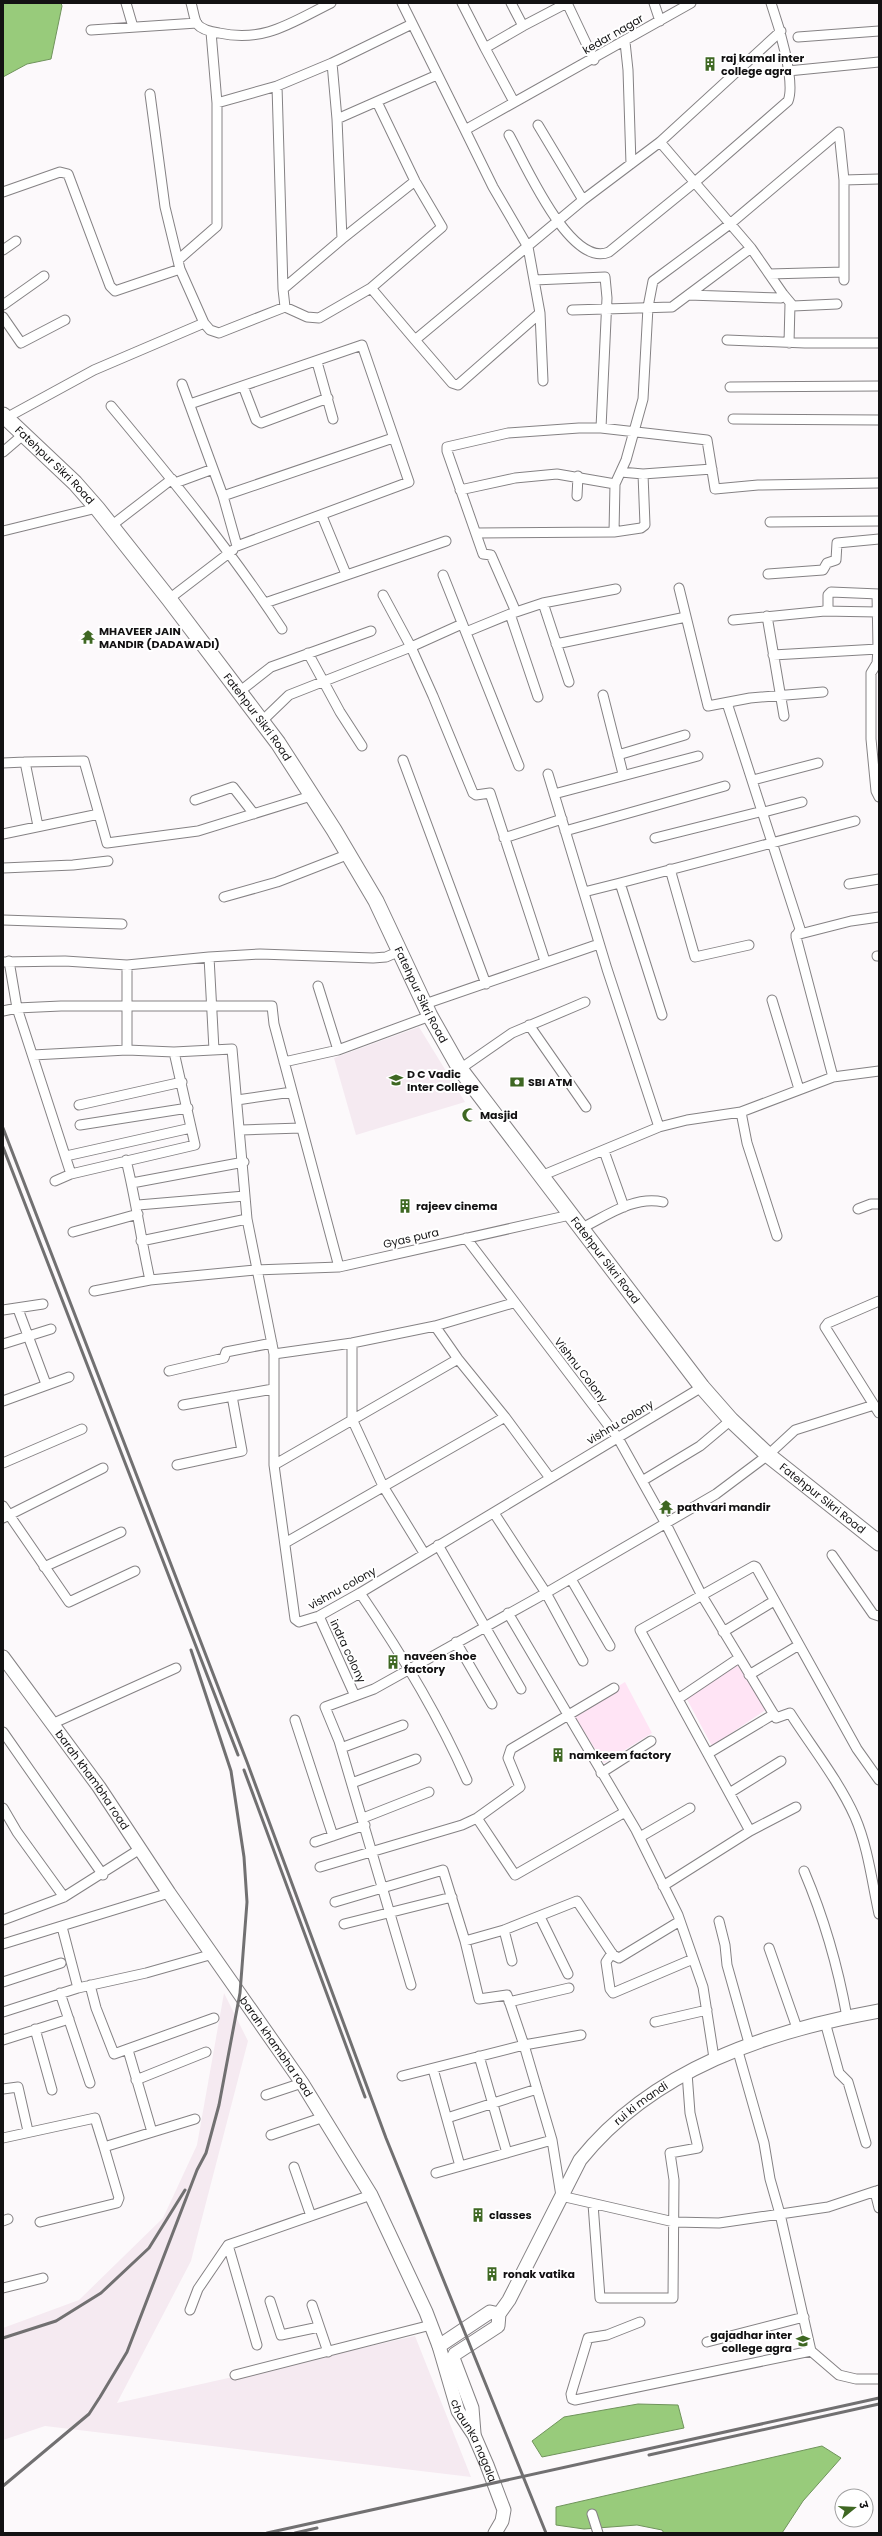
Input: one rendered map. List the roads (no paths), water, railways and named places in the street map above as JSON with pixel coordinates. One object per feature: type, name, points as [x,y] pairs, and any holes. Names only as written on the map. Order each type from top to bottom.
[{"type":"main road","name":"Fatehpur Sikri Road","points":[[5,417],[75,483],[97,508],[169,599],[261,722],[312,796],[349,854],[376,901],[428,1010],[460,1069],[580,1229],[702,1387],[731,1420],[768,1456],[879,1542]]},
{"type":"main road","name":"barah khambha road","points":[[3,1657],[99,1786],[169,1893],[213,1954],[324,2117],[371,2195],[402,2259],[439,2346]]},
{"type":"main road","name":"rui ki mandi","points":[[499,2314],[509,2300],[580,2160],[595,2141],[638,2105],[687,2073],[714,2058],[743,2046],[797,2028],[847,2016],[879,2011]]},
{"type":"main road","points":[[439,2346],[490,2312],[499,2314],[498,2326],[455,2354],[453,2358],[472,2408],[474,2435]]},
{"type":"main road","name":"chaunka nagala","points":[[439,2346],[458,2411],[474,2435],[504,2510],[502,2521],[495,2533]]},
{"type":"street","points":[[126,3],[133,27]]},
{"type":"street","points":[[191,3],[197,23]]},
{"type":"street","points":[[91,30],[197,23],[211,32],[263,35],[331,3]]},
{"type":"street","points":[[402,3],[493,187],[528,247],[540,313],[543,381]]},
{"type":"street","points":[[462,3],[514,102]]},
{"type":"street","points":[[511,3],[523,26]]},
{"type":"street","points":[[485,48],[567,3],[594,60]]},
{"type":"street","points":[[654,3],[660,21]]},
{"type":"street","name":"kedar nagar","points":[[465,130],[514,102],[594,60],[691,3]]},
{"type":"street","points":[[509,135],[557,222],[571,238],[592,252],[604,254],[696,182],[788,101],[788,71],[780,31],[771,3]]},
{"type":"street","points":[[217,103],[276,86],[332,63],[412,24]]},
{"type":"street","points":[[415,340],[583,200],[660,142],[780,31]]},
{"type":"street","points":[[798,37],[879,31]]},
{"type":"street","points":[[178,260],[217,226],[217,103],[211,32]]},
{"type":"street","points":[[625,42],[628,70],[631,164]]},
{"type":"street","points":[[788,71],[879,62]]},
{"type":"street","points":[[332,63],[337,119],[342,239]]},
{"type":"street","points":[[337,119],[437,75]]},
{"type":"street","points":[[276,86],[283,289],[285,307]]},
{"type":"street","points":[[150,94],[165,207],[180,269],[204,323],[210,330],[219,333],[285,307],[307,317],[319,318],[372,288],[442,227],[415,181],[377,102]]},
{"type":"street","points":[[538,125],[583,200]]},
{"type":"street","points":[[614,532],[616,484],[634,432],[643,399],[648,307],[653,281],[730,224],[839,132],[844,180],[844,276],[769,274]]},
{"type":"street","points":[[660,142],[696,182],[751,248],[790,304],[790,342]]},
{"type":"street","points":[[3,192],[60,172],[68,174],[110,286],[115,291],[180,269]]},
{"type":"street","points":[[844,180],[879,179]]},
{"type":"street","points":[[283,289],[342,239],[415,181]]},
{"type":"street","points":[[3,250],[16,241]]},
{"type":"street","points":[[572,310],[671,307],[751,248]]},
{"type":"street","points":[[3,305],[44,276]]},
{"type":"street","points":[[534,280],[605,276],[606,308],[601,428]]},
{"type":"street","points":[[372,288],[452,383],[458,385],[540,313]]},
{"type":"street","points":[[688,295],[781,298],[783,294]]},
{"type":"street","points":[[790,304],[793,306],[836,304]]},
{"type":"street","points":[[3,317],[21,343],[65,320]]},
{"type":"street","points":[[5,417],[94,370],[204,323]]},
{"type":"street","points":[[727,340],[879,343]]},
{"type":"street","points":[[169,599],[237,546],[409,483],[362,345],[317,362],[190,404]]},
{"type":"street","points":[[317,362],[333,420]]},
{"type":"street","points":[[182,384],[223,496],[237,546]]},
{"type":"street","points":[[243,386],[256,420],[261,423],[328,398]]},
{"type":"street","points":[[730,387],[879,386]]},
{"type":"street","points":[[111,406],[174,481],[229,553],[265,603],[282,630]]},
{"type":"street","points":[[733,419],[879,420]]},
{"type":"street","points":[[538,697],[513,613],[491,555],[483,554],[460,490],[447,447],[531,430],[601,428],[707,440],[712,469],[713,486],[715,489],[758,486],[879,483]]},
{"type":"street","points":[[3,452],[24,434]]},
{"type":"street","points":[[223,496],[393,438]]},
{"type":"street","points":[[111,526],[174,481],[213,469]]},
{"type":"street","points":[[621,472],[643,474],[712,469]]},
{"type":"street","points":[[460,490],[541,474],[578,476],[616,484]]},
{"type":"street","points":[[476,533],[614,532],[644,527],[643,474]]},
{"type":"street","points":[[577,496],[578,476]]},
{"type":"street","points":[[3,531],[97,508]]},
{"type":"street","points":[[322,516],[346,574]]},
{"type":"street","points":[[770,522],[879,521]]},
{"type":"street","points":[[768,574],[823,570],[827,563],[836,560],[837,543],[879,539]]},
{"type":"street","points":[[265,603],[446,541]]},
{"type":"street","points":[[443,575],[494,708],[519,766]]},
{"type":"street","points":[[679,588],[707,704],[710,706],[823,692]]},
{"type":"street","points":[[261,722],[290,695],[411,647],[464,628],[543,603],[616,589]]},
{"type":"street","points":[[823,612],[828,608],[828,595],[831,592],[878,594],[877,663],[870,673],[871,739],[876,791],[879,797]]},
{"type":"street","points":[[382,595],[411,647],[472,792],[476,795],[490,793],[545,961]]},
{"type":"street","points":[[543,603],[569,682]]},
{"type":"street","points":[[733,620],[823,612],[877,612]]},
{"type":"street","points":[[767,616],[784,716]]},
{"type":"street","points":[[556,644],[686,617]]},
{"type":"street","points":[[239,692],[271,668],[308,653],[371,631]]},
{"type":"street","points":[[773,655],[878,649]]},
{"type":"street","points":[[308,653],[325,681],[340,712],[362,746]]},
{"type":"street","points":[[603,695],[623,774]]},
{"type":"street","points":[[727,703],[764,812],[800,929],[796,935],[833,1077]]},
{"type":"street","points":[[618,755],[685,735]]},
{"type":"street","points":[[554,794],[623,774],[698,756]]},
{"type":"street","points":[[403,760],[486,984]]},
{"type":"street","points":[[3,763],[84,761],[107,843],[198,831],[312,796]]},
{"type":"street","points":[[25,762],[38,826]]},
{"type":"street","points":[[753,780],[818,763]]},
{"type":"street","points":[[548,774],[599,944],[659,1127]]},
{"type":"street","points":[[565,831],[725,786]]},
{"type":"street","points":[[195,800],[233,787],[254,814]]},
{"type":"street","points":[[655,838],[802,802]]},
{"type":"street","points":[[3,834],[99,814]]},
{"type":"street","points":[[504,838],[562,819]]},
{"type":"street","points":[[584,892],[855,821]]},
{"type":"street","points":[[224,897],[277,882],[349,854]]},
{"type":"street","points":[[3,868],[73,865],[108,861]]},
{"type":"street","points":[[670,869],[695,957],[749,945]]},
{"type":"street","points":[[849,884],[879,879]]},
{"type":"street","points":[[620,883],[662,1015]]},
{"type":"street","points":[[796,935],[851,920],[879,918]]},
{"type":"street","points":[[3,920],[122,924]]},
{"type":"street","points":[[284,1062],[338,1050],[486,984],[545,961],[599,944]]},
{"type":"street","points":[[71,1174],[17,1008],[6,962],[65,961],[127,965],[260,954],[373,958],[386,957],[400,951]]},
{"type":"street","points":[[33,1055],[127,1050],[174,1052],[214,1050],[210,957]]},
{"type":"street","points":[[127,965],[127,1050]]},
{"type":"street","points":[[318,986],[338,1050]]},
{"type":"street","points":[[772,1000],[799,1090]]},
{"type":"street","points":[[460,1069],[512,1033],[585,1002]]},
{"type":"street","points":[[3,1011],[17,1008],[128,1008],[213,1005],[272,1006],[274,1024],[339,1267]]},
{"type":"street","points":[[529,1025],[586,1107]]},
{"type":"street","name":"vishnu colony","points":[[214,1050],[232,1049],[244,1162],[247,1219],[255,1270],[274,1354],[274,1465],[295,1619],[302,1623],[360,1593],[424,1553],[494,1514],[550,1478],[702,1387]]},
{"type":"street","points":[[55,1181],[71,1174],[126,1160],[194,1147],[188,1108],[174,1052]]},
{"type":"street","points":[[541,1176],[604,1152],[659,1127],[687,1120],[741,1112],[833,1077],[879,1071]]},
{"type":"street","points":[[79,1105],[182,1082]]},
{"type":"street","points":[[237,1100],[292,1092]]},
{"type":"street","points":[[80,1125],[188,1108]]},
{"type":"street","points":[[741,1112],[747,1143],[777,1236]]},
{"type":"street","points":[[66,1156],[191,1128]]},
{"type":"street","points":[[240,1130],[302,1128]]},
{"type":"street","points":[[604,1152],[624,1207]]},
{"type":"street","points":[[126,1160],[138,1210],[141,1241],[150,1280]]},
{"type":"street","points":[[132,1183],[244,1162]]},
{"type":"street","points":[[73,1232],[138,1210],[245,1196]]},
{"type":"street","points":[[580,1229],[624,1207],[648,1200],[663,1202]]},
{"type":"street","points":[[858,1209],[871,1204],[879,1204]]},
{"type":"street","name":"Gyas pura","points":[[94,1291],[150,1280],[255,1270],[339,1267],[570,1215]]},
{"type":"street","points":[[141,1241],[247,1219]]},
{"type":"street","name":"Vishnu Colony","points":[[466,1238],[618,1438],[666,1524],[701,1594],[774,1714]]},
{"type":"street","points":[[879,1301],[828,1323],[825,1327],[879,1413]]},
{"type":"street","points":[[274,1354],[352,1343],[435,1326],[514,1303]]},
{"type":"street","points":[[3,1310],[18,1309],[43,1304]]},
{"type":"street","points":[[18,1309],[27,1337],[46,1384]]},
{"type":"street","points":[[435,1326],[458,1359],[505,1417],[550,1478]]},
{"type":"street","points":[[3,1344],[51,1329]]},
{"type":"street","points":[[352,1343],[352,1419],[383,1486],[424,1553]]},
{"type":"street","points":[[169,1371],[224,1358],[226,1352],[272,1344]]},
{"type":"street","points":[[274,1465],[458,1359]]},
{"type":"street","points":[[3,1401],[46,1384],[69,1377]]},
{"type":"street","points":[[183,1405],[273,1389]]},
{"type":"street","points":[[178,1465],[242,1452],[232,1396]]},
{"type":"street","points":[[411,1985],[364,1822],[341,1748],[325,1707],[374,1689],[666,1524],[716,1494],[768,1456],[795,1430],[874,1405]]},
{"type":"street","points":[[285,1543],[505,1417]]},
{"type":"street","points":[[642,1481],[700,1446],[731,1420]]},
{"type":"street","points":[[3,1463],[82,1429]]},
{"type":"street","points":[[103,1468],[5,1513],[69,1602],[135,1571]]},
{"type":"street","points":[[494,1514],[546,1593],[583,1660]]},
{"type":"street","points":[[44,1567],[121,1532]]},
{"type":"street","points":[[438,1545],[521,1689]]},
{"type":"street","points":[[832,1556],[873,1614],[879,1616]]},
{"type":"street","points":[[750,1831],[731,1792],[640,1630],[701,1594],[755,1566],[857,1749],[879,1780]]},
{"type":"street","points":[[570,1578],[610,1646]]},
{"type":"street","points":[[360,1593],[410,1668],[446,1733],[467,1780]]},
{"type":"street","points":[[723,1632],[774,1601]]},
{"type":"street","points":[[508,1613],[567,1716],[640,1837],[680,1922],[703,1987],[714,2058]]},
{"type":"street","name":"indra colony","points":[[318,1616],[355,1696]]},
{"type":"street","points":[[456,1642],[492,1704]]},
{"type":"street","points":[[749,1674],[799,1645]]},
{"type":"street","points":[[678,1699],[739,1658]]},
{"type":"street","points":[[54,1724],[176,1668]]},
{"type":"street","points":[[320,1867],[462,1825],[477,1818],[520,1788],[508,1758],[512,1749],[614,1688]]},
{"type":"street","points":[[709,1753],[774,1714],[777,1718],[790,1713],[853,1813],[868,1860],[879,1914]]},
{"type":"street","points":[[295,1720],[333,1836]]},
{"type":"street","points":[[341,1748],[403,1725]]},
{"type":"street","points":[[3,1732],[103,1875]]},
{"type":"street","points":[[601,1773],[651,1741]]},
{"type":"street","points":[[352,1784],[416,1759]]},
{"type":"street","points":[[731,1792],[781,1761]]},
{"type":"street","points":[[315,1842],[333,1836],[429,1792]]},
{"type":"street","points":[[663,1886],[750,1831],[796,1807]]},
{"type":"street","points":[[3,1808],[17,1832],[64,1897]]},
{"type":"street","points":[[640,1837],[690,1808]]},
{"type":"street","points":[[477,1818],[515,1875],[625,1812]]},
{"type":"street","points":[[3,1920],[64,1897],[103,1875],[140,1849]]},
{"type":"street","points":[[335,1902],[443,1870],[465,1941],[478,1999],[506,1994],[509,2002],[524,2045],[552,2140],[561,2196],[674,2222],[719,2223],[780,2214],[828,2206],[878,2190],[879,2208]]},
{"type":"street","points":[[804,1872],[815,1896],[838,1969],[847,2016]]},
{"type":"street","points":[[3,1944],[169,1893]]},
{"type":"street","points":[[344,1924],[452,1897]]},
{"type":"street","points":[[465,1941],[504,1930],[540,1917],[577,1901],[612,1953],[619,1958],[680,1922]]},
{"type":"street","points":[[540,1917],[568,1974]]},
{"type":"street","points":[[719,1921],[725,1945],[727,1965],[743,2046],[764,2142],[770,2179],[780,2214],[812,2352],[839,2375],[856,2379],[879,2379]]},
{"type":"street","points":[[62,1927],[78,1988]]},
{"type":"street","points":[[504,1930],[512,1961]]},
{"type":"street","points":[[769,1948],[797,2028]]},
{"type":"street","points":[[612,1953],[606,1962],[610,1989],[613,1993],[693,1959]]},
{"type":"street","points":[[3,2012],[78,1988],[146,1973],[213,1954]]},
{"type":"street","points":[[3,1982],[61,1963]]},
{"type":"street","points":[[90,1985],[113,2052],[118,2054],[214,2018]]},
{"type":"street","points":[[509,2002],[569,1988]]},
{"type":"street","points":[[60,1993],[90,2083]]},
{"type":"street","points":[[655,2022],[707,2010]]},
{"type":"street","points":[[3,2040],[69,2019]]},
{"type":"street","points":[[825,2022],[839,2073],[848,2082],[866,2143]]},
{"type":"street","points":[[35,2029],[52,2090]]},
{"type":"street","points":[[402,2076],[524,2045],[581,2035]]},
{"type":"street","points":[[128,2050],[152,2132]]},
{"type":"street","points":[[136,2080],[206,2052]]},
{"type":"street","points":[[479,2056],[507,2153]]},
{"type":"street","points":[[433,2069],[460,2166]]},
{"type":"street","points":[[593,2204],[600,2298],[674,2296],[674,2180],[670,2153],[698,2148],[690,2113],[687,2073]]},
{"type":"street","points":[[266,2094],[302,2083]]},
{"type":"street","points":[[3,2089],[18,2087],[28,2131]]},
{"type":"street","points":[[447,2118],[494,2105],[537,2089]]},
{"type":"street","points":[[271,2135],[324,2117]]},
{"type":"street","points":[[3,2138],[28,2131],[95,2118],[119,2202],[40,2222]]},
{"type":"street","points":[[104,2147],[195,2119]]},
{"type":"street","points":[[436,2174],[552,2140]]},
{"type":"street","points":[[294,2167],[311,2216]]},
{"type":"street","points":[[190,2310],[198,2289],[228,2245],[371,2195]]},
{"type":"street","points":[[228,2245],[257,2345]]},
{"type":"street","points":[[3,2288],[43,2278]]},
{"type":"street","points":[[270,2301],[280,2334],[283,2336],[319,2326]]},
{"type":"street","points":[[312,2305],[328,2352]]},
{"type":"street","points":[[707,2342],[804,2317]]},
{"type":"street","points":[[640,2322],[607,2335],[588,2338],[571,2394],[572,2399],[575,2400],[690,2378],[812,2352]]},
{"type":"street","points":[[235,2375],[431,2326]]},
{"type":"street","points":[[592,2514],[598,2533]]},
{"type":"railway","points":[[3,1128],[247,1762],[386,2138],[546,2533]]},
{"type":"railway","points":[[3,1147],[238,1755]]},
{"type":"railway","points":[[3,2486],[89,2414],[127,2352],[197,2170],[206,2153],[219,2105],[240,1993],[247,1902],[244,1857],[231,1771],[191,1650]]},
{"type":"railway","points":[[244,1770],[365,2097]]},
{"type":"railway","points":[[3,2338],[56,2321],[101,2293],[149,2248],[185,2190]]},
{"type":"railway","points":[[267,2533],[879,2398]]},
{"type":"railway","points":[[649,2455],[879,2404]]},
{"type":"railway","points":[[295,2533],[317,2528]]},
{"type":"place","name":"raj kamal inter college agra","points":[[710,64]]},
{"type":"place","name":"MHAVEER JAIN MANDIR (DADAWADI)","points":[[88,637]]},
{"type":"place","name":"D C Vadic Inter College","points":[[396,1080]]},
{"type":"place","name":"SBI ATM","points":[[517,1082]]},
{"type":"place","name":"Masjid","points":[[469,1115]]},
{"type":"place","name":"rajeev cinema","points":[[405,1206]]},
{"type":"place","name":"pathvari mandir","points":[[666,1507]]},
{"type":"place","name":"naveen shoe factory","points":[[393,1662]]},
{"type":"place","name":"namkeem factory","points":[[558,1755]]},
{"type":"place","name":"classes","points":[[478,2215]]},
{"type":"place","name":"ronak vatika","points":[[492,2274]]},
{"type":"place","name":"gajadhar inter college agra","points":[[803,2341]]}]
